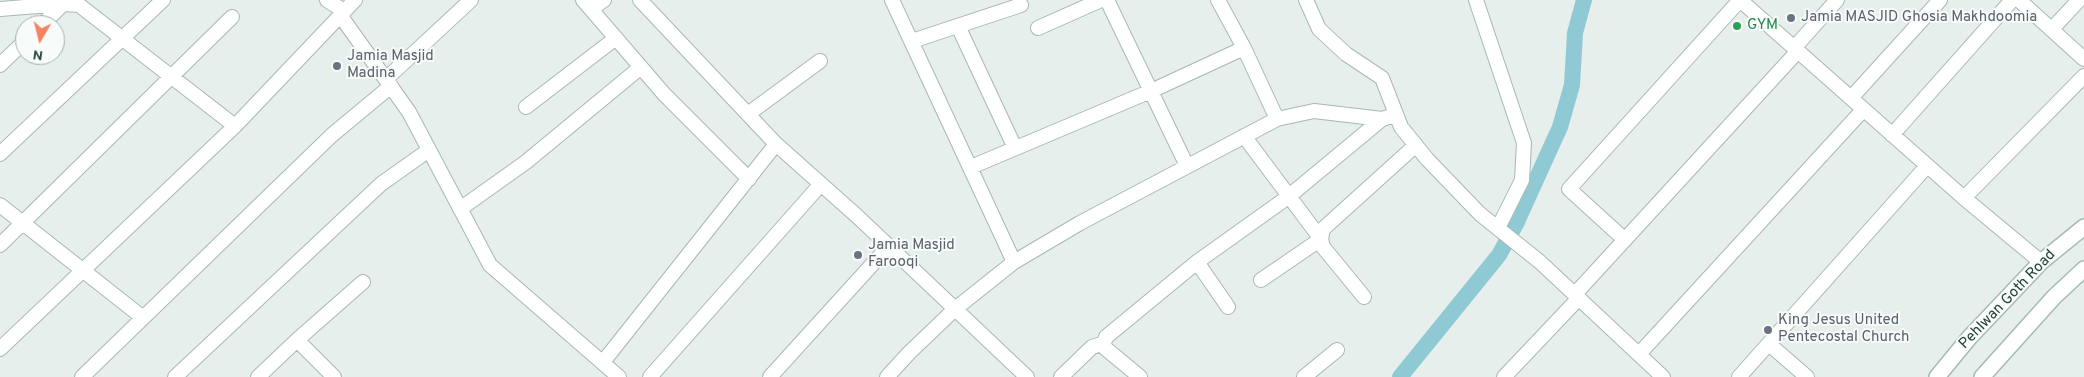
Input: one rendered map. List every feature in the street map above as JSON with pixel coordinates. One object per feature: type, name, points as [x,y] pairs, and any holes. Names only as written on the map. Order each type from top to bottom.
[{"type":"main road","name":"Pehlwan Goth Road","points":[[1937,377],[1969,338],[2041,262],[2084,228]]},
{"type":"main road","name":"Pehlwan Goth Road","points":[[1982,377],[2054,297],[2084,269]]},
{"type":"street","points":[[0,154],[163,0]]},
{"type":"street","points":[[327,0],[342,13],[409,112],[490,265],[619,377]]},
{"type":"street","points":[[0,349],[235,126],[355,0]]},
{"type":"street","points":[[82,377],[472,0]]},
{"type":"street","points":[[604,0],[587,5],[664,94],[749,178]]},
{"type":"street","points":[[640,0],[776,144],[889,246],[1026,377]]},
{"type":"street","points":[[892,0],[1014,262]]},
{"type":"street","points":[[1038,28],[1101,0]]},
{"type":"street","points":[[1107,0],[1187,166]]},
{"type":"street","points":[[1218,0],[1244,48],[1277,119]]},
{"type":"street","points":[[1306,0],[1319,29],[1346,54],[1382,78],[1389,117]]},
{"type":"street","points":[[1476,0],[1524,143],[1522,180],[1506,234]]},
{"type":"street","points":[[1625,240],[1569,189],[1740,0],[1927,166],[2041,262]]},
{"type":"street","points":[[1504,377],[1796,50],[1837,0]]},
{"type":"street","points":[[1851,98],[1940,0]]},
{"type":"street","points":[[1892,135],[2012,0]]},
{"type":"street","points":[[2020,0],[2084,59]]},
{"type":"street","points":[[2052,30],[2079,0]]},
{"type":"street","points":[[0,10],[81,3],[123,39],[235,126]]},
{"type":"street","points":[[52,15],[63,4]]},
{"type":"street","points":[[912,41],[1021,5]]},
{"type":"street","points":[[0,245],[232,17]]},
{"type":"street","points":[[958,26],[1015,148]]},
{"type":"street","points":[[526,107],[616,38]]},
{"type":"street","points":[[971,167],[1151,91],[1244,48]]},
{"type":"street","points":[[0,65],[15,51]]},
{"type":"street","points":[[748,114],[820,61]]},
{"type":"street","points":[[460,209],[526,162],[641,67]]},
{"type":"street","points":[[1964,198],[2084,76]]},
{"type":"street","points":[[887,377],[954,309],[1014,262],[1080,223],[1277,119],[1314,110],[1389,117],[1401,127],[1480,214],[1506,234],[1577,296],[1663,377]]},
{"type":"street","points":[[1639,354],[1863,110]]},
{"type":"street","points":[[1140,377],[1105,348],[1106,337],[1197,262],[1288,197],[1389,117]]},
{"type":"street","points":[[1244,136],[1320,239],[1323,247],[1364,297]]},
{"type":"street","points":[[603,362],[776,144]]},
{"type":"street","points":[[1260,280],[1320,239],[1323,229],[1416,145]]},
{"type":"street","points":[[175,377],[381,184],[429,150]]},
{"type":"street","points":[[1739,377],[1927,166]]},
{"type":"street","points":[[650,377],[821,184]]},
{"type":"street","points":[[0,205],[142,317]]},
{"type":"street","points":[[770,377],[889,246]]},
{"type":"street","points":[[1197,262],[1228,307]]},
{"type":"street","points":[[258,377],[363,282]]},
{"type":"street","points":[[297,340],[334,377]]},
{"type":"street","points":[[1061,377],[1092,347],[1104,343]]},
{"type":"street","points":[[1769,344],[1807,377]]},
{"type":"street","points":[[1304,377],[1337,350]]},
{"type":"waterway","points":[[1400,377],[1499,255],[1516,224],[1560,127],[1572,85],[1575,33],[1584,0]]},
{"type":"place","name":"Jamia MASJID Ghosia Makhdoomia","points":[[1791,18]]},
{"type":"place","name":"GYM","points":[[1737,26]]},
{"type":"place","name":"Jamia Masjid Madina","points":[[337,66]]},
{"type":"place","name":"Jamia Masjid Farooqi","points":[[858,255]]},
{"type":"place","name":"King Jesus United Pentecostal Church","points":[[1768,330]]}]
